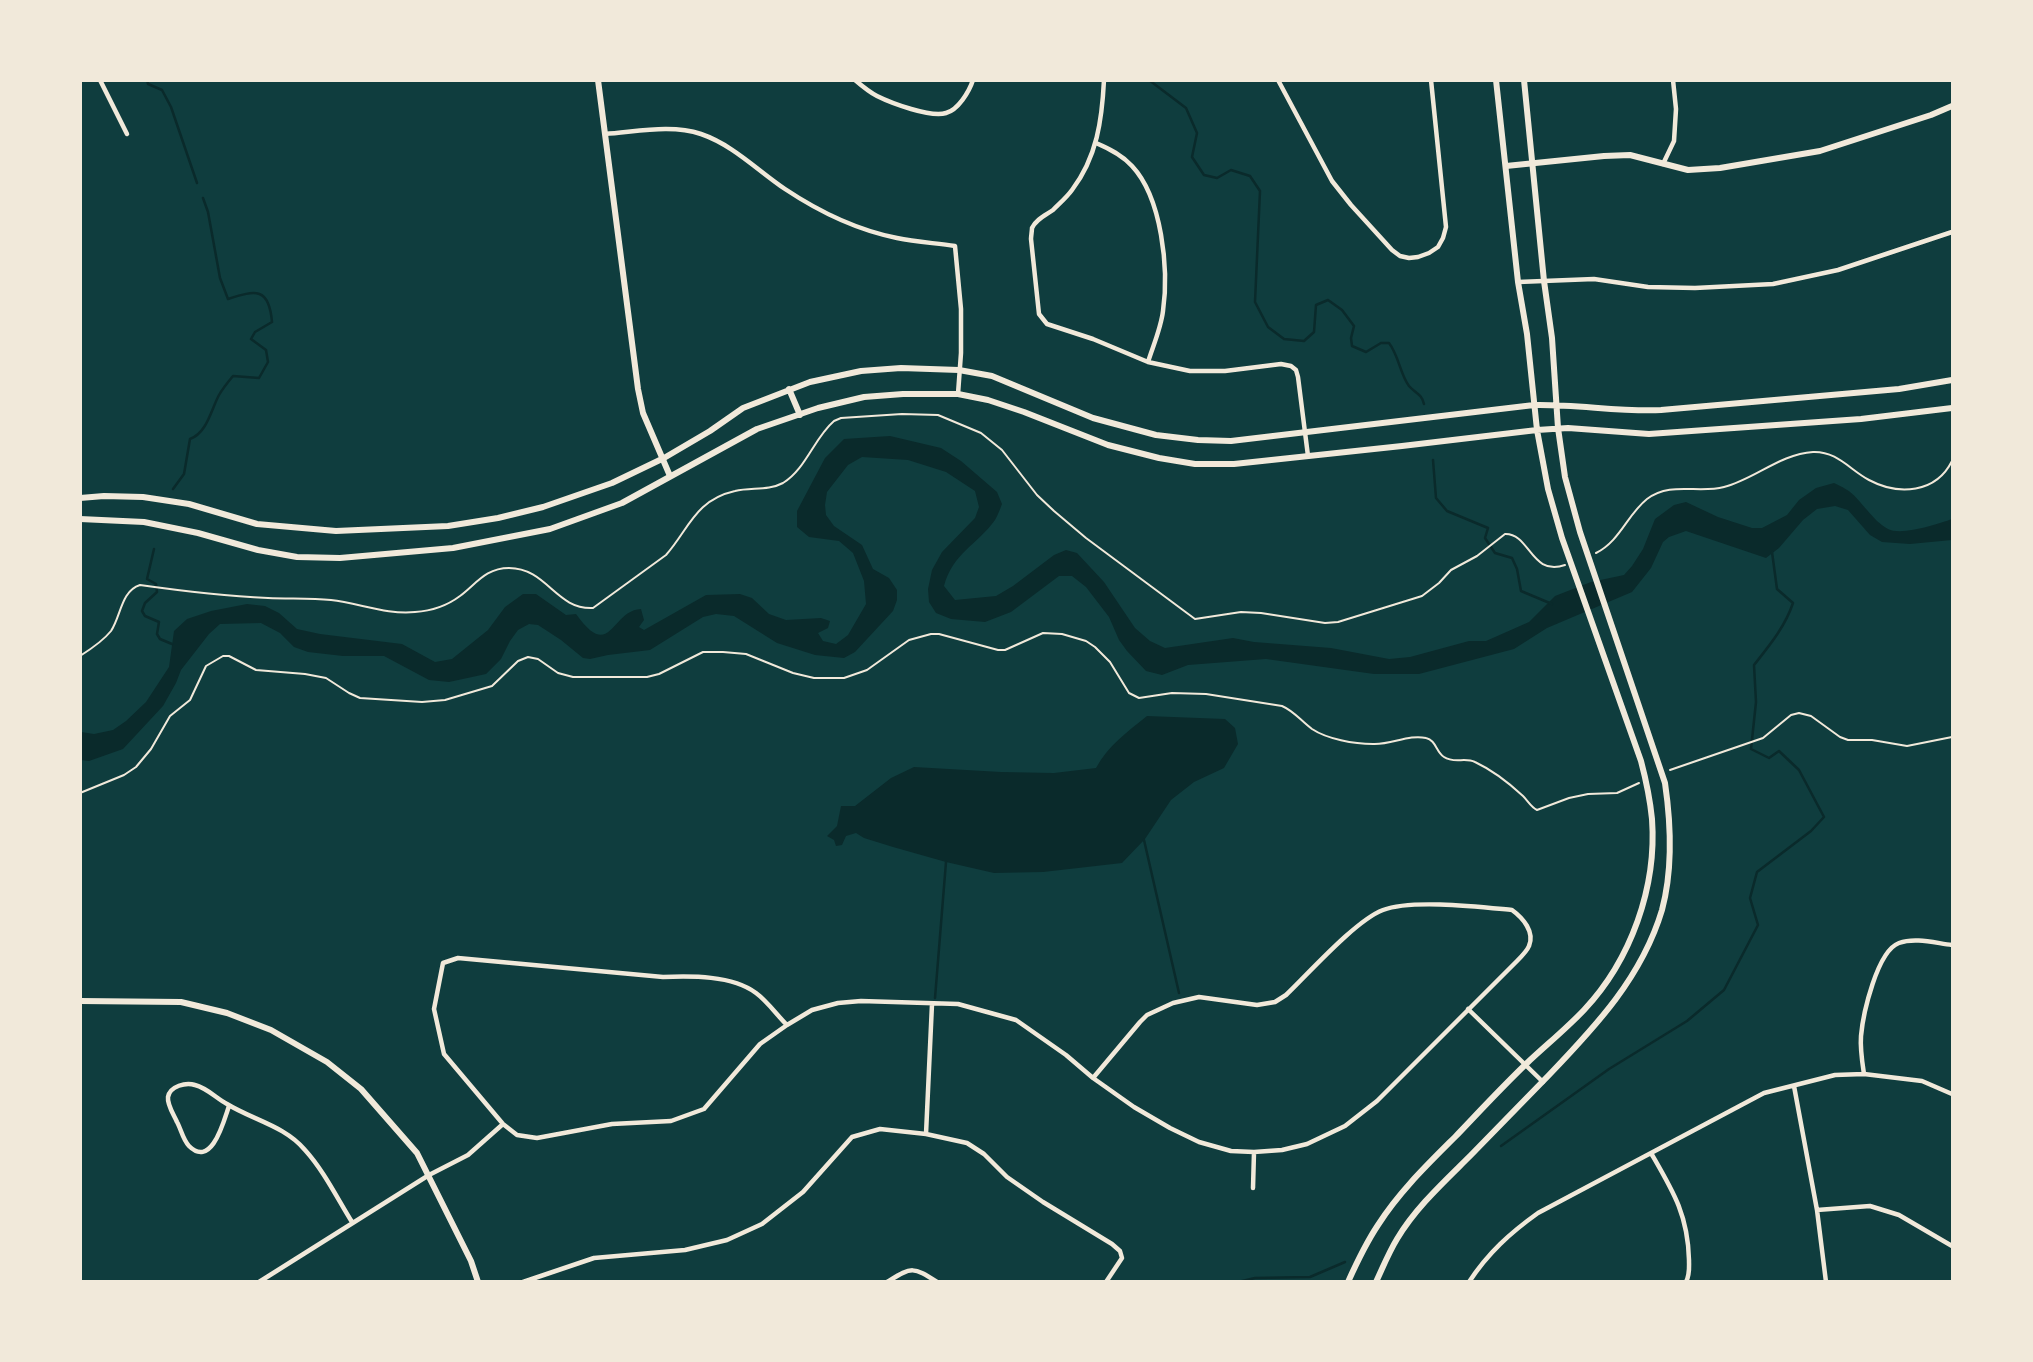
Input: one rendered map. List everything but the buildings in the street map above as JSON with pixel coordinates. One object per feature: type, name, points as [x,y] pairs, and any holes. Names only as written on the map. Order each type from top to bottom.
[{"type":"main road","points":[[598,80],[638,389],[643,413],[670,476]]},
{"type":"main road","points":[[1348,1282],[1366,1243],[1409,1184],[1525,1065],[1584,1010],[1603,987],[1619,963],[1635,928],[1646,893],[1651,862],[1652,821],[1641,761],[1562,538],[1548,489],[1537,430],[1527,334],[1518,282],[1496,80]]},
{"type":"main road","points":[[1376,1282],[1399,1236],[1415,1215],[1603,1018],[1619,996],[1646,949],[1662,909],[1668,874],[1670,820],[1665,783],[1564,477],[1524,80]]},
{"type":"main road","points":[[1506,166],[1630,155],[1688,170],[1720,168],[1819,151],[1952,106]]},
{"type":"main road","points":[[80,498],[154,498],[189,504],[257,524],[336,531],[448,526],[543,507],[612,483],[664,458],[743,408],[789,389],[860,371],[901,368],[959,370],[992,376],[1093,418],[1156,435],[1198,440],[1231,440],[1534,405],[1661,410],[1899,389],[1952,380]]},
{"type":"main road","points":[[789,389],[800,415]]},
{"type":"main road","points":[[80,519],[144,522],[297,557],[340,558],[453,548],[550,529],[622,503],[757,429],[818,408],[864,397],[903,394],[958,394],[988,400],[1108,445],[1195,464],[1234,464],[1558,428],[1649,434],[1861,419],[1952,408]]},
{"type":"main road","points":[[80,1001],[181,1002],[226,1013],[271,1030],[327,1062],[361,1089],[416,1153],[471,1261],[478,1282]]},
{"type":"street","points":[[100,80],[127,134]]},
{"type":"street","points":[[855,80],[876,96],[935,114],[948,113],[962,100],[973,80]]},
{"type":"street","points":[[1104,80],[1102,118],[1096,144],[1086,168],[1072,191],[1037,222],[1031,232],[1039,314],[1047,324],[1093,339],[1148,362],[1190,371],[1224,371],[1281,364],[1291,366],[1298,377],[1308,456]]},
{"type":"street","points":[[1278,80],[1332,181],[1392,250],[1400,256],[1418,257],[1438,247],[1446,228],[1431,80]]},
{"type":"street","points":[[1663,164],[1674,141],[1676,109],[1673,80]]},
{"type":"street","points":[[605,134],[669,128],[699,133],[727,146],[813,206],[846,222],[894,238],[955,246],[961,309],[958,394]]},
{"type":"street","points":[[1096,144],[1115,150],[1133,167],[1146,188],[1159,222],[1166,268],[1163,312],[1148,362]]},
{"type":"street","points":[[1518,282],[1594,279],[1648,287],[1695,288],[1773,284],[1838,270],[1952,232]]},
{"type":"street","points":[[787,1025],[755,992],[728,981],[696,976],[663,977],[458,958],[443,963],[434,1009],[444,1055],[503,1124],[517,1135],[537,1138],[612,1124],[671,1121],[704,1109],[760,1044],[787,1025],[812,1010],[862,1000],[958,1004],[1016,1020],[1066,1055],[1093,1078],[1134,1107],[1170,1128],[1199,1142],[1231,1151],[1254,1152],[1282,1150],[1307,1144],[1345,1126],[1377,1101],[1517,961],[1530,945],[1529,931],[1523,918],[1512,910],[1405,905],[1382,910],[1366,919],[1286,995],[1275,1002],[1257,1006],[1199,997],[1173,1003],[1147,1015],[1093,1078]]},
{"type":"street","points":[[1864,1074],[1861,1034],[1874,976],[1882,960],[1896,943],[1917,940],[1952,945]]},
{"type":"street","points":[[926,1133],[932,1004]]},
{"type":"street","points":[[1468,1009],[1543,1082]]},
{"type":"street","points":[[1469,1282],[1502,1241],[1538,1213],[1764,1093],[1835,1075],[1864,1074],[1922,1081],[1952,1094]]},
{"type":"street","points":[[229,1106],[215,1143],[201,1151],[190,1147],[186,1141],[168,1096],[178,1086],[194,1084],[229,1106],[269,1123],[304,1147],[352,1222]]},
{"type":"street","points":[[1794,1086],[1817,1210],[1826,1282]]},
{"type":"street","points":[[259,1282],[429,1175],[468,1155],[503,1124]]},
{"type":"street","points":[[523,1282],[594,1258],[685,1250],[727,1240],[762,1224],[803,1192],[852,1136],[880,1129],[926,1133],[967,1143],[984,1154],[1007,1177],[1120,1251],[1122,1258],[1106,1282]]},
{"type":"street","points":[[1253,1188],[1254,1152]]},
{"type":"street","points":[[1651,1153],[1675,1195],[1689,1236],[1689,1275],[1686,1282]]},
{"type":"street","points":[[1817,1210],[1870,1206],[1899,1215],[1952,1246]]},
{"type":"street","points":[[887,1282],[908,1269],[919,1270],[937,1282]]},
{"type":"path","points":[[80,656],[111,631],[133,587],[147,586],[265,598],[328,600],[397,612],[416,612],[456,599],[487,573],[501,568],[517,568],[537,576],[565,600],[593,608],[666,555],[688,522],[714,499],[734,491],[772,487],[787,480],[834,421],[841,418],[902,414],[938,415],[981,433],[1002,450],[1037,495],[1054,511],[1096,546],[1195,619],[1241,612],[1325,623],[1339,622],[1422,596],[1451,570],[1477,556],[1505,534],[1513,534],[1532,556],[1543,564],[1560,567],[1570,563]]},
{"type":"path","points":[[1589,556],[1599,552],[1618,536],[1646,500],[1657,494],[1670,489],[1721,488],[1741,482],[1799,454],[1828,454],[1845,462],[1870,481],[1900,489],[1933,484],[1942,477],[1952,461]]},
{"type":"path","points":[[80,793],[124,775],[136,767],[151,749],[170,716],[190,700],[206,666],[223,656],[229,656],[256,670],[326,678],[349,694],[360,698],[422,702],[445,700],[492,686],[518,661],[528,657],[538,659],[558,673],[573,677],[647,677],[703,652],[731,652],[746,654],[799,675],[832,679],[855,676],[909,640],[931,634],[1006,650],[1047,632],[1081,639],[1095,647],[1110,662],[1125,687],[1134,696],[1144,698],[1172,693],[1206,694],[1282,706],[1291,710],[1318,733],[1354,742],[1378,744],[1408,738],[1429,738],[1444,757],[1476,762],[1512,786],[1526,798],[1533,809],[1538,810],[1588,794],[1617,793],[1642,782]]},
{"type":"path","points":[[1666,772],[1763,738],[1791,715],[1799,713],[1811,716],[1848,740],[1872,740],[1902,746],[1952,737]]},
{"type":"water","points":[[890,436],[941,448],[961,461],[997,492],[1002,504],[995,520],[959,557],[948,575],[944,586],[955,600],[996,596],[1054,555],[1066,550],[1077,553],[1104,582],[1135,628],[1150,641],[1165,648],[1233,638],[1331,648],[1389,659],[1410,657],[1469,641],[1486,641],[1529,622],[1555,596],[1591,582],[1624,575],[1643,549],[1655,519],[1674,505],[1686,502],[1718,517],[1752,528],[1762,528],[1787,515],[1799,500],[1816,488],[1834,483],[1853,494],[1877,521],[1894,531],[1911,530],[1952,519],[1952,540],[1910,544],[1882,542],[1870,535],[1848,510],[1835,506],[1817,509],[1766,558],[1686,531],[1663,542],[1651,568],[1632,592],[1547,628],[1514,649],[1419,674],[1374,674],[1266,659],[1188,665],[1162,675],[1146,671],[1127,651],[1109,617],[1086,587],[1072,576],[1059,576],[1011,612],[985,622],[951,619],[936,613],[929,602],[928,589],[932,570],[942,552],[975,518],[979,507],[975,491],[946,472],[908,460],[862,457],[848,465],[827,492],[826,515],[834,526],[862,545],[873,569],[889,578],[897,590],[897,600],[893,611],[855,652],[844,658],[815,655],[777,643],[734,616],[716,614],[703,617],[650,650],[590,659],[583,658],[538,625],[529,624],[518,630],[501,659],[486,674],[449,682],[429,680],[384,656],[343,656],[308,652],[294,647],[280,633],[261,623],[220,624],[181,670],[163,706],[123,749],[89,761],[81,760],[81,732],[94,734],[113,730],[146,702],[169,667],[174,631],[187,619],[247,604],[265,606],[279,613],[297,629],[402,644],[435,662],[452,659],[488,630],[505,607],[523,594],[536,594],[566,615],[576,614],[597,634],[604,634],[623,617],[641,609],[644,620],[639,627],[644,630],[706,595],[740,594],[752,598],[769,614],[786,620],[821,618],[830,621],[828,628],[818,633],[823,641],[836,644],[848,635],[866,604],[864,581],[853,553],[839,541],[809,537],[797,527],[797,511],[825,458],[844,439]]},
{"type":"water","points":[[1147,716],[1225,719],[1235,728],[1238,744],[1224,768],[1194,782],[1171,800],[1145,839],[1122,863],[1043,872],[994,873],[893,847],[856,833],[846,836],[842,845],[836,846],[834,840],[827,836],[837,826],[841,806],[855,806],[891,778],[914,767],[1054,773],[1096,768],[1112,746]]},
{"type":"waterway","points":[[147,80],[148,84],[162,90],[171,107],[197,183]]},
{"type":"waterway","points":[[1149,80],[1186,108],[1197,133],[1192,157],[1204,175],[1217,178],[1231,170],[1250,176],[1260,191],[1255,302],[1268,327],[1284,339],[1304,341],[1314,332],[1316,305],[1328,300],[1342,310],[1354,326],[1352,346],[1366,352],[1381,343],[1389,343],[1406,381],[1424,404]]},
{"type":"waterway","points":[[173,489],[184,474],[190,439],[201,432],[226,385],[233,376],[259,378],[268,362],[266,350],[251,339],[255,332],[272,322],[268,302],[264,297],[253,293],[228,299],[220,278],[203,198]]},
{"type":"waterway","points":[[1433,460],[1436,498],[1447,511],[1488,528],[1485,538],[1495,553],[1512,558],[1521,591],[1552,604]]},
{"type":"waterway","points":[[154,549],[147,579],[156,584],[157,592],[145,603],[142,611],[145,616],[159,622],[157,634],[160,639],[172,644]]},
{"type":"waterway","points":[[1501,1146],[1609,1069],[1687,1021],[1724,990],[1758,925],[1750,898],[1757,872],[1811,831],[1824,817],[1799,770],[1779,751],[1769,758],[1751,749],[1756,702],[1754,665],[1781,628],[1793,603],[1777,589],[1772,552]]},
{"type":"waterway","points":[[1144,840],[1179,993]]},
{"type":"waterway","points":[[935,998],[946,862]]},
{"type":"waterway","points":[[1238,1282],[1255,1278],[1310,1277],[1345,1262]]}]
